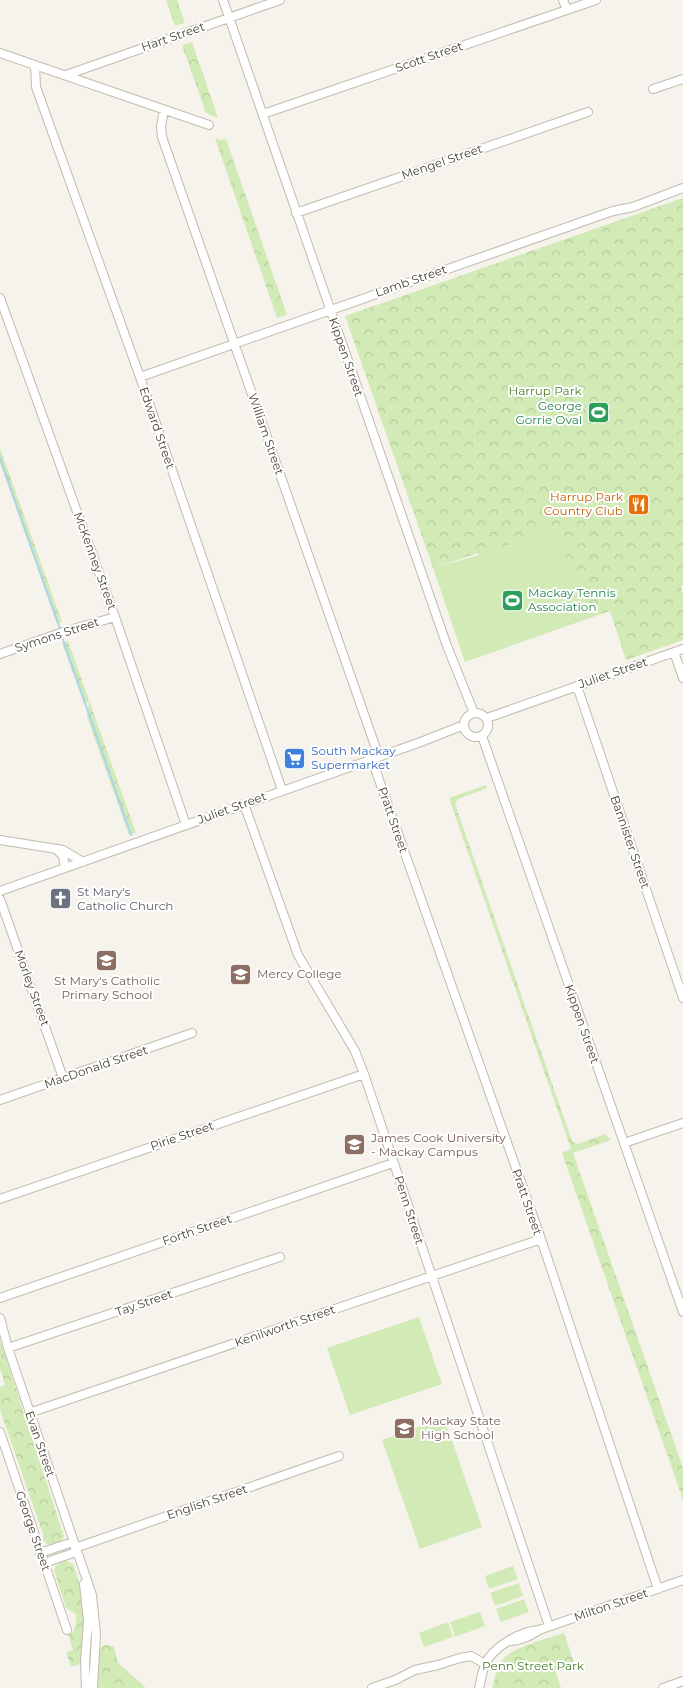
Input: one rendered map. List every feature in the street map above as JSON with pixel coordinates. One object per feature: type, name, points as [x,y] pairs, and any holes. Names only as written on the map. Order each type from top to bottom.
[{"type":"street","name":"Kippen Street","points":[[223,0],[444,638],[474,713]]},
{"type":"street","name":"Hart Street","points":[[66,75],[280,0]]},
{"type":"street","points":[[563,0],[567,10]]},
{"type":"street","name":"Scott Street","points":[[263,114],[596,0]]},
{"type":"street","points":[[0,53],[209,125]]},
{"type":"street","name":"Edward Street","points":[[34,65],[36,86],[140,377],[282,790]]},
{"type":"street","points":[[653,89],[683,78]]},
{"type":"street","name":"William Street","points":[[164,110],[161,126],[162,137],[235,343],[375,758]]},
{"type":"street","name":"Mengel Street","points":[[296,213],[588,112]]},
{"type":"street","name":"Lamb Street","points":[[140,377],[613,210],[633,207],[683,188]]},
{"type":"street","name":"McKenney Street","points":[[0,298],[115,617],[186,825]]},
{"type":"street","name":"Symons Street","points":[[0,654],[56,634],[115,617]]},
{"type":"street","name":"Juliet Street","points":[[487,718],[683,649]]},
{"type":"street","points":[[674,652],[683,678]]},
{"type":"street","name":"Bannister Street","points":[[576,686],[683,998]]},
{"type":"street","points":[[474,713],[481,713],[487,718],[487,730],[482,736],[470,735],[464,725],[468,716],[474,713]]},
{"type":"street","name":"Juliet Street","points":[[0,891],[464,725]]},
{"type":"street","name":"Kippen Street","points":[[482,736],[683,1312]]},
{"type":"street","name":"Pratt Street","points":[[375,758],[658,1588]]},
{"type":"street","name":"Penn Street","points":[[244,804],[298,955],[355,1051],[364,1074],[549,1626]]},
{"type":"street","points":[[0,840],[66,851],[83,862]]},
{"type":"street","points":[[55,849],[63,855],[65,868]]},
{"type":"street","name":"Morley Street","points":[[0,899],[64,1078]]},
{"type":"street","name":"MacDonald Street","points":[[0,1100],[192,1033]]},
{"type":"street","name":"Pirie Street","points":[[0,1199],[364,1074]]},
{"type":"street","points":[[624,1143],[683,1123]]},
{"type":"street","name":"Forth Street","points":[[0,1298],[393,1163]]},
{"type":"street","name":"Kenilworth Street","points":[[29,1413],[540,1239]]},
{"type":"street","name":"Tay Street","points":[[8,1348],[280,1256]]},
{"type":"street","name":"Evan Street","points":[[0,1318],[29,1413],[92,1596],[96,1635]]},
{"type":"street","name":"George Street","points":[[0,1432],[67,1630]]},
{"type":"street","name":"English Street","points":[[75,1547],[339,1456]]},
{"type":"street","points":[[40,1553],[75,1547]]},
{"type":"street","points":[[44,1563],[75,1547]]},
{"type":"street","name":"Evan Street","points":[[82,1570],[87,1609],[87,1635]]},
{"type":"street","name":"Milton Street","points":[[485,1664],[497,1649],[510,1641],[521,1640],[549,1626],[683,1580]]},
{"type":"street","points":[[86,1688],[87,1635],[96,1635],[93,1688]]},
{"type":"street","points":[[372,1688],[421,1674],[438,1665],[471,1656],[485,1664],[479,1688]]},
{"type":"street","points":[[663,1688],[683,1681]]},
{"type":"green space","points":[[166,0],[177,0],[185,23],[175,26]]},
{"type":"green space","points":[[192,42],[218,118],[206,113],[182,45]]},
{"type":"green space","points":[[215,138],[226,139],[287,315],[277,318]]},
{"type":"green space","name":"Harrup Park","points":[[683,198],[683,586],[681,587],[683,594],[683,640],[626,660],[610,611],[587,619],[554,527],[514,540],[514,543],[479,555],[478,553],[433,568],[345,316]]},
{"type":"green space","points":[[0,448],[62,622],[57,624],[0,463]]},
{"type":"green space","name":"Mackay Tennis Association","points":[[554,527],[587,619],[465,662],[433,568],[479,555],[514,540]]},
{"type":"green space","points":[[68,641],[136,833],[129,835],[87,717],[89,702],[84,704],[62,643]]},
{"type":"green space","points":[[486,785],[487,788],[458,799],[455,804],[572,1141],[578,1144],[605,1134],[611,1140],[573,1153],[683,1468],[683,1500],[562,1153],[571,1149],[449,798]]},
{"type":"green space","points":[[419,1317],[442,1384],[350,1415],[327,1348]]},
{"type":"green space","points":[[0,1340],[64,1536],[60,1542],[55,1544],[47,1544],[43,1540],[43,1534],[0,1410],[0,1387],[5,1385],[0,1368]]},
{"type":"green space","points":[[444,1418],[482,1527],[420,1549],[382,1440]]},
{"type":"green space","points":[[64,1560],[73,1564],[80,1588],[83,1613],[83,1639],[80,1664],[71,1667],[66,1652],[73,1650],[68,1634],[73,1632],[76,1614],[66,1608],[54,1570]]},
{"type":"green space","points":[[513,1566],[518,1579],[489,1589],[485,1576]]},
{"type":"green space","points":[[519,1583],[523,1596],[495,1606],[490,1593]]},
{"type":"green space","points":[[524,1599],[529,1612],[501,1622],[496,1609]]},
{"type":"green space","points":[[480,1612],[485,1626],[455,1637],[450,1622]]},
{"type":"green space","points":[[448,1622],[453,1637],[424,1647],[419,1633]]},
{"type":"green space","name":"Penn Street Park","points":[[564,1633],[574,1663],[555,1670],[561,1688],[492,1688],[501,1662],[512,1652]]},
{"type":"green space","points":[[104,1645],[114,1647],[118,1663],[146,1688],[97,1688],[96,1659]]},
{"type":"waterway","points":[[0,458],[60,629]]},
{"type":"waterway","points":[[61,634],[131,835]]},
{"type":"place","name":"George Gorrie Oval","points":[[598,413]]},
{"type":"place","name":"Harrup Park Country Club","points":[[639,504]]},
{"type":"place","name":"Mackay Tennis Association","points":[[512,600]]},
{"type":"place","name":"South Mackay Supermarket","points":[[295,758]]},
{"type":"place","name":"St Mary's Catholic Church","points":[[61,899]]},
{"type":"place","name":"St Mary's Catholic Primary School","points":[[107,960]]},
{"type":"place","name":"Mercy College","points":[[241,974]]},
{"type":"place","name":"James Cook University - Mackay Campus","points":[[355,1145]]},
{"type":"place","name":"Mackay State High School","points":[[405,1428]]}]
